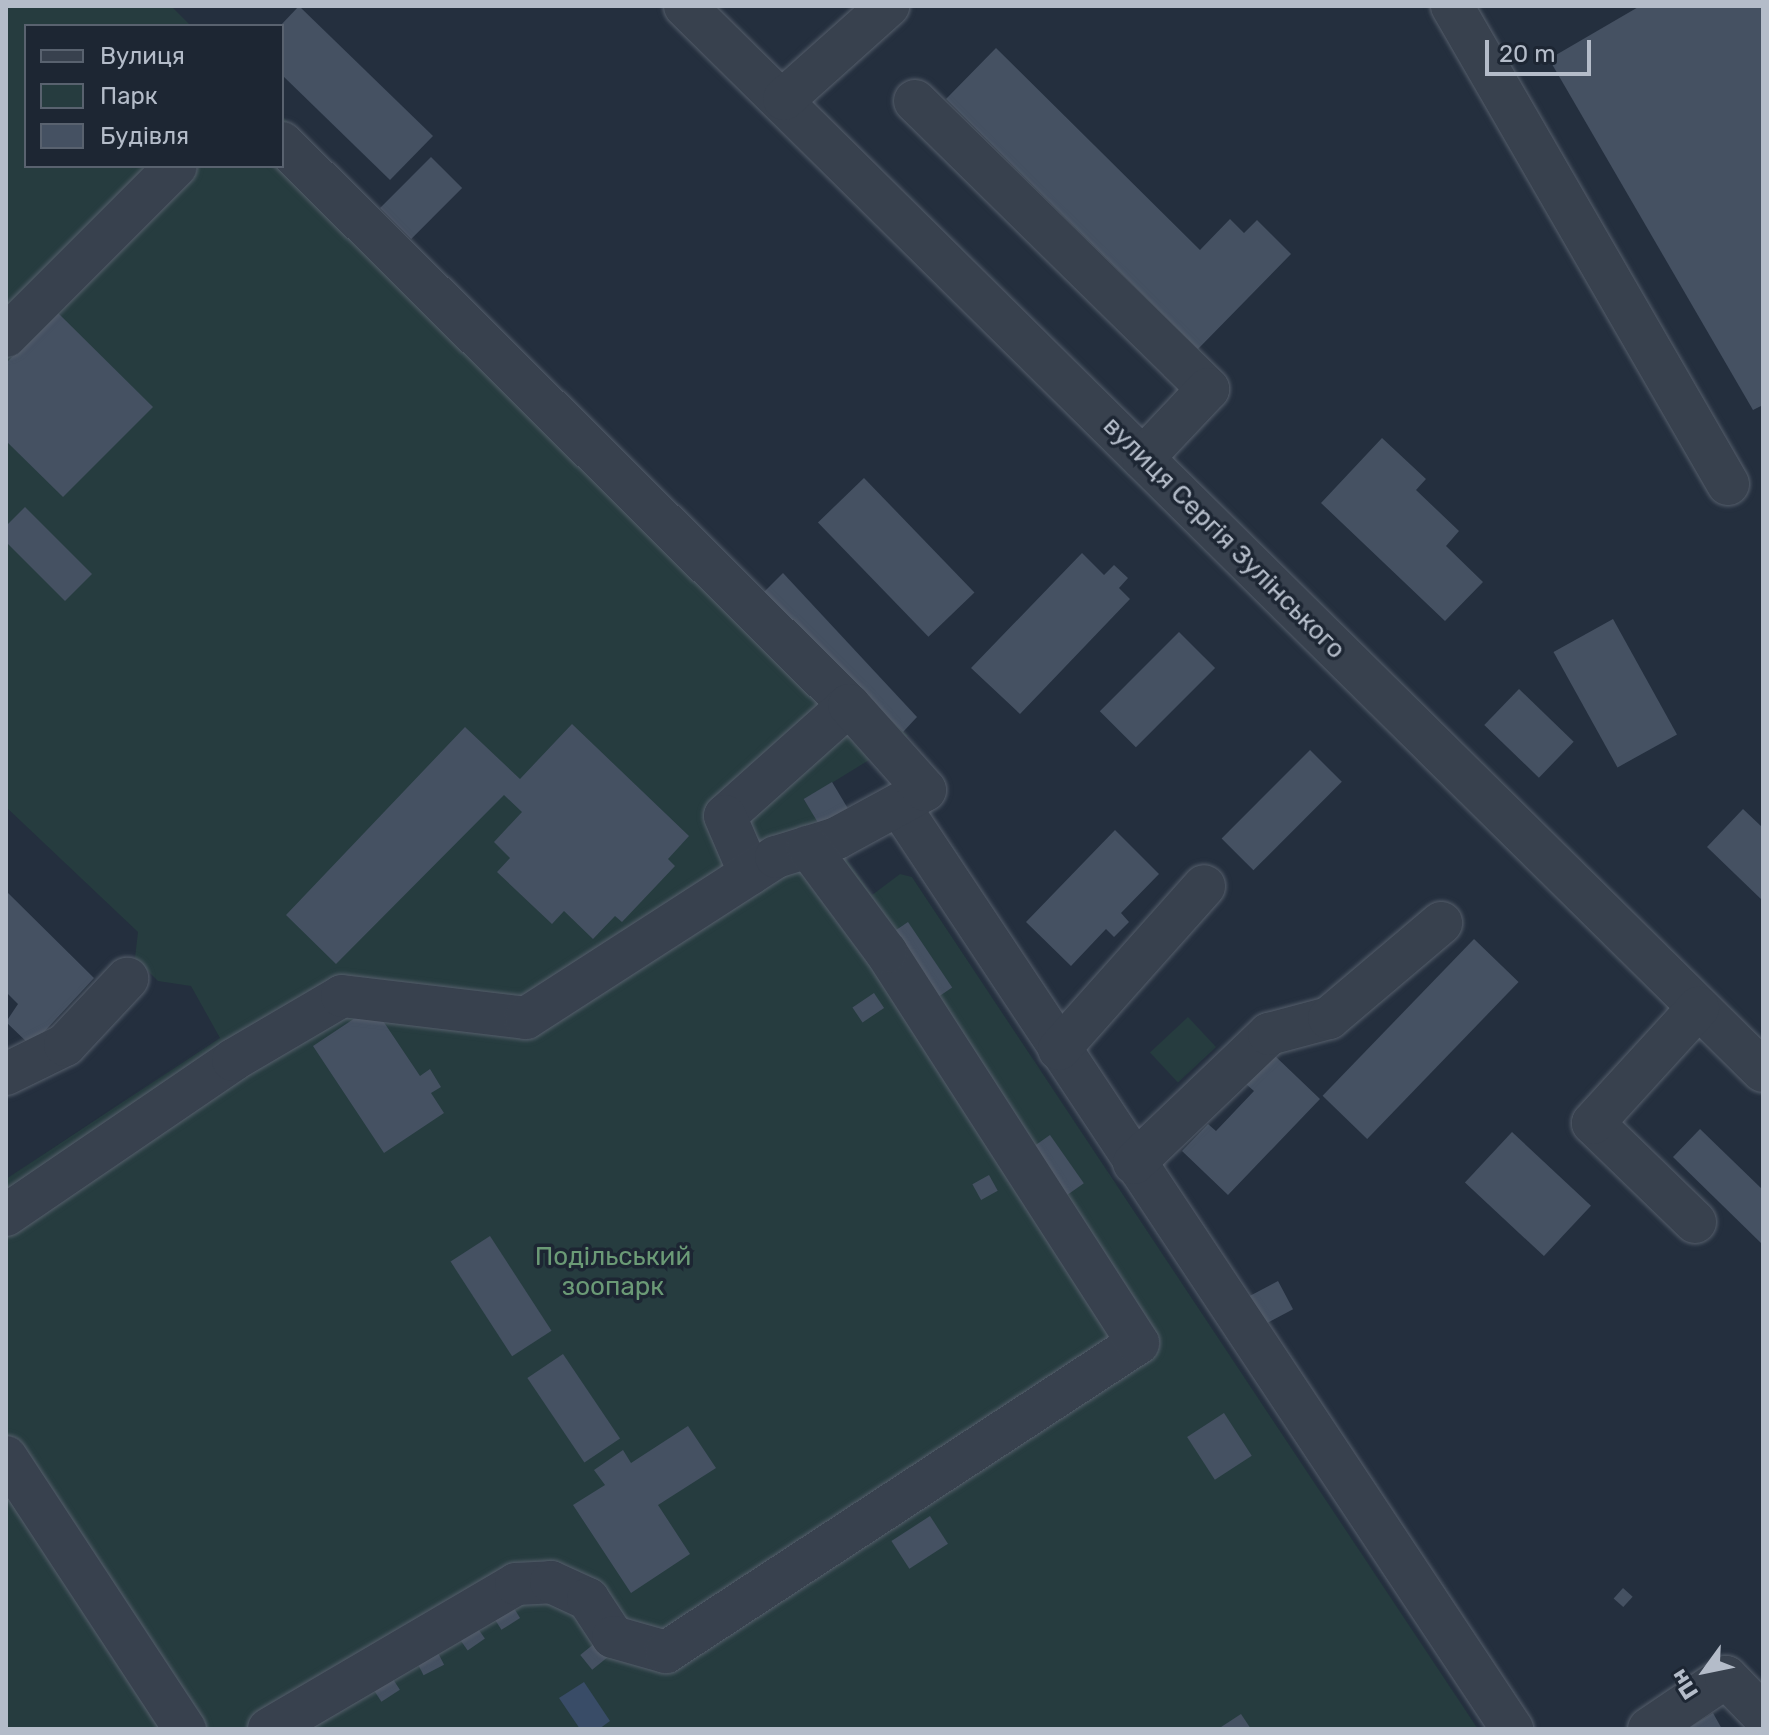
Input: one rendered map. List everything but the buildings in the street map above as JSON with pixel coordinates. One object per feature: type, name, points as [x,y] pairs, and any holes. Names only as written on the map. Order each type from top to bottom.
[{"type":"street","name":"вулиця Сергія Зулінського","points":[[685,6],[784,99],[1763,1071]]},
{"type":"street","points":[[784,99],[888,6]]},
{"type":"street","points":[[1452,6],[1728,484]]},
{"type":"street","points":[[915,101],[1208,389],[1143,458]]},
{"type":"street","points":[[6,1215],[233,1060],[342,996],[526,1018],[750,874],[900,807],[925,790],[849,705],[284,145]]},
{"type":"street","points":[[6,336],[174,168]]},
{"type":"street","points":[[750,874],[725,816],[849,705]]},
{"type":"street","points":[[900,807],[1512,1729]]},
{"type":"street","points":[[269,1729],[516,1584],[551,1582],[588,1599],[613,1637],[666,1652],[1138,1343],[886,952],[808,847]]},
{"type":"street","points":[[1059,1049],[1204,886]]},
{"type":"street","points":[[1134,1163],[1269,1034],[1329,1018],[1441,923]]},
{"type":"street","points":[[6,1074],[65,1045],[127,979]]},
{"type":"street","points":[[1695,1222],[1593,1123],[1698,1008]]},
{"type":"street","points":[[6,1457],[185,1729]]},
{"type":"street","points":[[1649,1729],[1726,1677],[1763,1715]]},
{"type":"green space","name":"Подільський зоопарк","points":[[6,6],[171,6],[189,24],[24,24],[24,168],[284,168],[284,118],[908,736],[804,800],[872,895],[900,874],[912,877],[1478,1729],[6,1729],[6,1179],[220,1038],[191,986],[158,981],[135,958],[138,932],[6,807]]},
{"type":"green space","points":[[1188,1017],[1216,1047],[1178,1082],[1150,1052]]},
{"type":"water","points":[[584,1682],[610,1721],[599,1729],[580,1729],[559,1698]]}]
